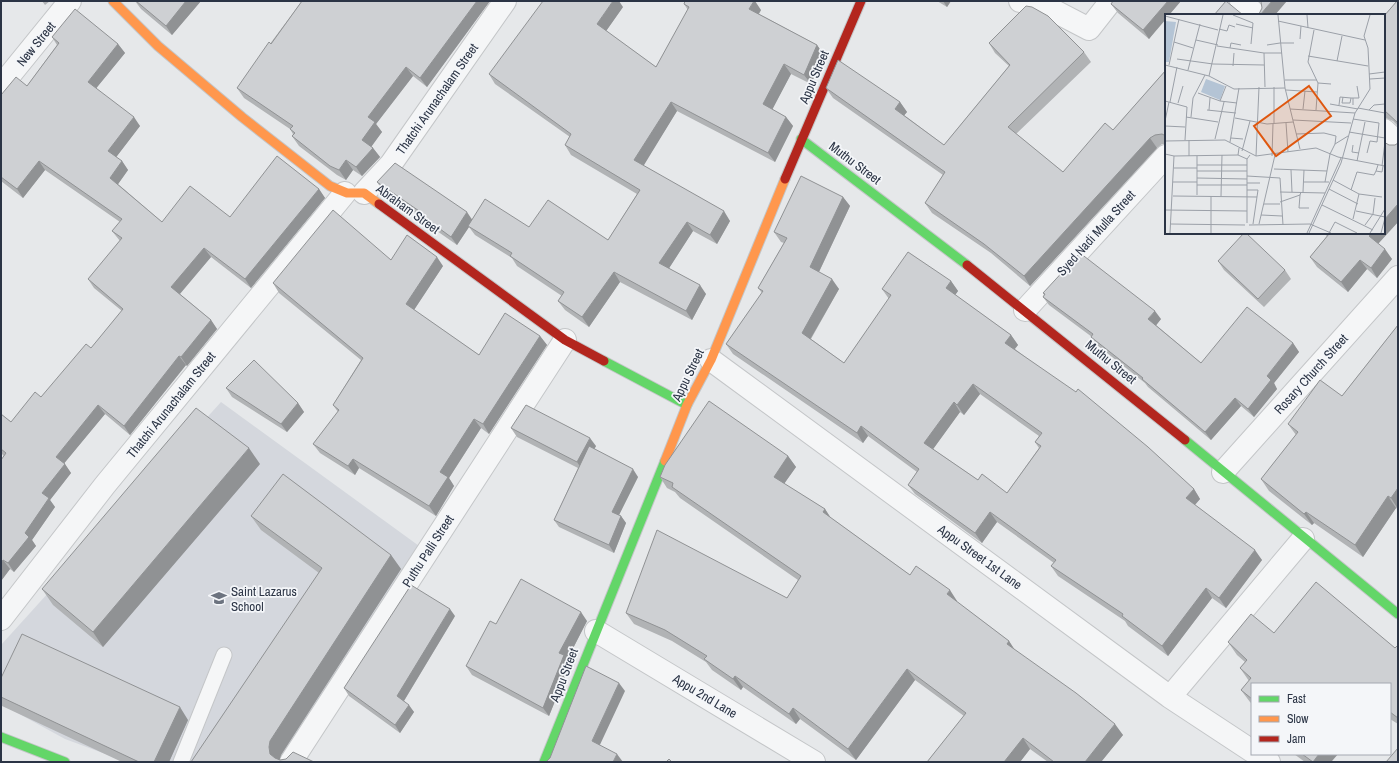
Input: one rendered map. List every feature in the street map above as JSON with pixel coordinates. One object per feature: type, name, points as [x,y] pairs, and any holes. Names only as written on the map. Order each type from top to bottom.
[{"type":"street","name":"New Street","points":[[1,86],[70,1]]},
{"type":"street","name":"Abraham Street","points":[[113,1],[158,46],[242,117],[330,186],[354,193],[566,340],[687,405]]},
{"type":"street","name":"Thatchi Arunachalam Street","points":[[1,619],[105,485],[354,193],[391,164],[505,1]]},
{"type":"street","name":"Appu Street","points":[[544,762],[687,405],[711,360],[801,139],[861,1]]},
{"type":"street","points":[[1020,1],[1043,5],[1089,29],[1111,1]]},
{"type":"street","points":[[1241,1],[1255,14]]},
{"type":"street","points":[[1385,131],[1398,143]]},
{"type":"street","name":"Muthu Street","points":[[801,139],[1026,310],[1303,539],[1398,614]]},
{"type":"street","name":"Syed Nadi Mulla Street","points":[[1026,310],[1165,157]]},
{"type":"street","name":"Rosary Church Street","points":[[1223,472],[1398,277]]},
{"type":"street","name":"Puthu Palli Street","points":[[291,762],[566,340]]},
{"type":"street","name":"Appu Street 1st Lane","points":[[711,360],[1170,697],[1251,750]]},
{"type":"street","points":[[1170,697],[1303,539]]},
{"type":"street","name":"Appu 2nd Lane","points":[[596,631],[814,762]]},
{"type":"street","points":[[1,737],[65,762]]},
{"type":"street","points":[[1258,755],[1268,762]]},
{"type":"lane","points":[[180,762],[224,655]]},
{"type":"shaded area","name":"Saint Lazarus School","points":[[221,402],[426,551],[287,762],[127,762],[65,739],[1,704],[1,645]]},
{"type":"building","points":[[136,1],[186,1],[166,26]]},
{"type":"building","points":[[302,1],[477,1],[420,78],[406,67],[368,117],[375,122],[362,140],[373,148],[356,167],[346,160],[339,170],[330,166],[292,136],[295,133],[290,129],[293,126],[237,88],[269,42],[271,44]]},
{"type":"building","points":[[543,1],[613,1],[597,24],[656,67],[689,7],[684,4],[685,1],[754,1],[749,9],[817,45],[804,75],[784,64],[763,104],[786,117],[768,153],[671,102],[634,160],[724,211],[710,235],[687,222],[659,263],[700,285],[686,311],[614,272],[582,317],[558,301],[564,292],[510,256],[512,253],[468,226],[485,199],[529,227],[548,200],[608,240],[640,190],[565,145],[571,134],[489,74]]},
{"type":"building","points":[[1113,1],[1168,1],[1143,30],[1111,4]]},
{"type":"building","points":[[1226,1],[1242,14],[1215,14]]},
{"type":"building","points":[[1261,1],[1272,1],[1261,14],[1259,14],[1262,8]]},
{"type":"building","points":[[1398,1],[1398,123],[1385,111],[1385,15]]},
{"type":"building","points":[[1026,6],[1032,7],[1048,16],[1084,52],[1008,127],[1063,172],[1105,123],[1113,130],[1165,71],[1165,136],[1162,134],[1155,135],[1150,138],[1024,276],[984,244],[925,203],[945,172],[826,88],[838,60],[900,102],[895,109],[944,145],[1010,65],[989,43]]},
{"type":"building","points":[[75,9],[118,44],[88,82],[134,117],[108,151],[122,161],[110,178],[162,222],[190,186],[230,217],[277,156],[319,189],[245,279],[204,248],[171,287],[211,320],[181,357],[179,356],[124,426],[98,405],[56,457],[65,464],[42,493],[49,498],[25,533],[29,537],[8,563],[3,560],[1,563],[1,460],[6,453],[1,449],[1,414],[11,422],[35,392],[41,397],[86,344],[91,348],[123,309],[88,279],[122,238],[112,231],[122,219],[39,161],[17,189],[1,177],[1,95],[16,77],[27,86],[59,43],[52,37]]},
{"type":"building","points":[[1385,143],[1389,145],[1395,145],[1398,143],[1398,204],[1385,219]]},
{"type":"building","points":[[395,163],[467,212],[451,237],[421,215],[422,213],[377,182]]},
{"type":"building","points":[[801,176],[843,197],[810,267],[832,279],[802,333],[844,363],[891,295],[882,289],[908,252],[951,281],[946,288],[1011,335],[1005,343],[1076,392],[1078,389],[1148,447],[1194,489],[1186,498],[1255,550],[1219,598],[1206,588],[1162,646],[1122,616],[1123,614],[1051,566],[1056,560],[990,512],[975,533],[908,485],[919,469],[861,426],[857,433],[726,344],[763,291],[758,288],[787,238],[774,232]],"holes":[[[973,384],[1042,433],[1035,442],[1041,446],[1007,493],[982,474],[978,480],[924,443],[954,402],[957,405]]]},
{"type":"building","points":[[333,210],[391,260],[407,235],[437,257],[406,304],[479,355],[505,313],[540,336],[483,424],[474,419],[440,472],[448,477],[429,506],[353,459],[348,466],[313,444],[339,410],[333,405],[363,358],[273,283]]},
{"type":"building","points":[[1243,234],[1247,234],[1285,270],[1258,299],[1218,261]]},
{"type":"building","points":[[1329,234],[1371,234],[1369,236],[1385,249],[1371,268],[1360,260],[1341,282],[1310,257]]},
{"type":"building","points":[[1080,253],[1155,311],[1148,319],[1201,363],[1247,307],[1293,343],[1267,376],[1271,380],[1248,409],[1235,398],[1205,432],[1142,379],[1143,378],[1091,337],[1093,334],[1043,297],[1045,294],[1043,293]]},
{"type":"building","points":[[1398,325],[1398,488],[1391,498],[1388,496],[1355,545],[1306,512],[1304,514],[1261,479],[1298,432],[1288,424],[1320,380],[1342,396]]},
{"type":"building","points":[[254,360],[298,403],[281,424],[226,388]]},
{"type":"building","points":[[709,401],[788,456],[774,477],[825,509],[823,512],[910,575],[916,566],[950,590],[947,594],[1009,641],[1007,644],[1076,693],[1115,724],[1085,762],[1054,762],[1023,738],[1004,762],[927,762],[966,713],[907,669],[848,749],[793,708],[789,714],[735,676],[733,679],[704,659],[707,656],[665,630],[626,613],[657,530],[787,598],[801,576],[672,487],[673,483],[660,477],[665,465]]},
{"type":"building","points":[[526,405],[590,438],[577,462],[511,428]]},
{"type":"building","points":[[196,408],[249,448],[93,632],[42,589]]},
{"type":"building","points":[[589,446],[633,469],[612,512],[621,516],[609,545],[554,520]]},
{"type":"building","points":[[283,474],[391,555],[270,741],[270,754],[275,758],[280,760],[286,759],[293,752],[314,762],[191,762],[322,568],[251,516]]},
{"type":"building","points":[[521,579],[581,612],[559,653],[564,655],[543,708],[466,666],[490,621],[496,624]]},
{"type":"building","points":[[1316,582],[1395,648],[1398,645],[1398,718],[1391,713],[1391,683],[1251,683],[1251,698],[1241,690],[1251,678],[1240,668],[1247,660],[1228,642],[1251,614],[1274,633]]},
{"type":"building","points":[[411,585],[450,609],[397,696],[409,705],[395,725],[344,688]]},
{"type":"building","points":[[22,634],[180,707],[154,762],[139,762],[1,697],[1,678]]},
{"type":"building","points":[[586,666],[619,683],[592,741],[617,754],[613,762],[546,762],[550,758]]},
{"type":"building","points":[[1398,748],[1398,762],[1386,762]]},
{"type":"building","points":[[1303,755],[1318,755],[1313,762]]},
{"type":"traffic: fast","points":[[801,139],[967,265]]},
{"type":"traffic: fast","points":[[604,361],[687,405]]},
{"type":"traffic: fast","points":[[1185,440],[1398,614]]},
{"type":"traffic: fast","points":[[544,762],[665,461]]},
{"type":"traffic: fast","points":[[1,737],[65,762]]},
{"type":"traffic: slow","points":[[113,1],[158,46],[242,117],[330,186],[347,193],[364,193],[379,204]]},
{"type":"traffic: slow","points":[[665,461],[687,405],[711,360],[785,179]]},
{"type":"traffic: jam","points":[[785,179],[861,1]]},
{"type":"traffic: jam","points":[[379,204],[565,340],[604,361]]},
{"type":"traffic: jam","points":[[967,265],[1185,440]]},
{"type":"place","name":"Saint Lazarus School","points":[[219,598]]}]
